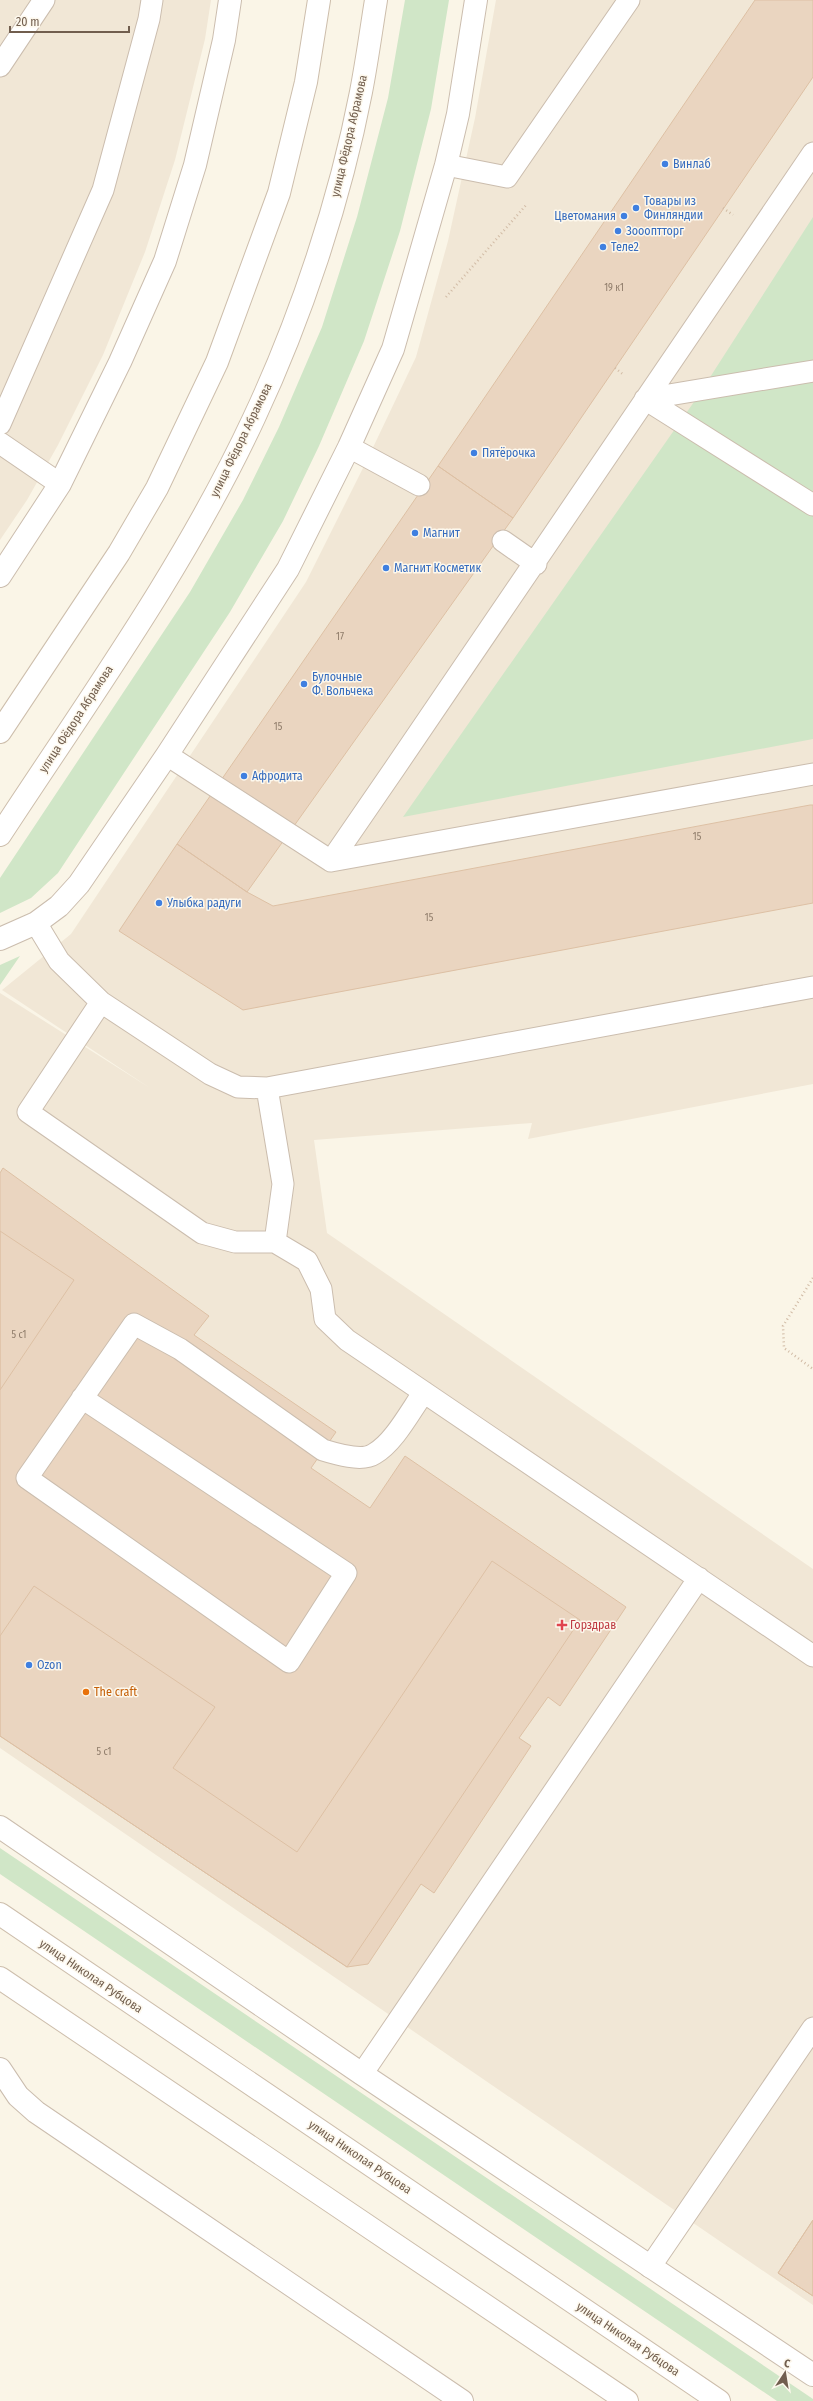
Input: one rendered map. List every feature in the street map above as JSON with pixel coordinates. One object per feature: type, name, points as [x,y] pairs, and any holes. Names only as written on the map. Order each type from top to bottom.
[{"type":"street","points":[[0,576],[60,484],[120,362],[165,261],[195,165],[224,40],[230,0]]},
{"type":"street","points":[[0,732],[123,546],[157,488],[217,362],[279,193],[306,82],[319,0]]},
{"type":"street","name":"улица Фёдора Абрамова","points":[[0,835],[167,580],[212,502],[255,417],[296,318],[332,211],[360,93],[376,0]]},
{"type":"street","points":[[0,939],[36,923],[59,906],[79,884],[167,755],[288,570],[349,447],[393,349],[446,165],[458,114],[476,0]]},
{"type":"street","points":[[0,1827],[362,2074],[813,2376]]},
{"type":"street","name":"улица Николая Рубцова","points":[[0,1914],[719,2401]]},
{"type":"street","points":[[0,1978],[627,2401]]},
{"type":"street","points":[[0,2069],[18,2096],[36,2112],[462,2401]]},
{"type":"lane","points":[[0,66],[44,0]]},
{"type":"lane","points":[[0,424],[102,190],[149,19],[152,0]]},
{"type":"lane","points":[[446,165],[507,177],[629,0]]},
{"type":"lane","points":[[331,862],[536,564],[645,399],[813,153]]},
{"type":"lane","points":[[645,399],[813,371]]},
{"type":"lane","points":[[645,399],[813,505]]},
{"type":"lane","points":[[0,443],[60,484]]},
{"type":"lane","points":[[349,447],[419,485]]},
{"type":"lane","points":[[503,541],[536,564]]},
{"type":"lane","points":[[167,755],[331,862],[813,774]]},
{"type":"lane","points":[[36,923],[58,961],[101,1002],[210,1074],[238,1086],[267,1088],[813,987]]},
{"type":"lane","points":[[101,1002],[28,1112],[202,1233],[235,1242],[275,1242],[307,1261],[321,1289],[325,1319],[347,1340],[813,1656]]},
{"type":"lane","points":[[267,1088],[284,1184],[275,1242]]},
{"type":"lane","points":[[82,1398],[346,1572],[289,1662],[27,1478],[82,1398],[134,1324],[180,1349],[323,1450],[348,1457],[374,1455],[394,1435],[424,1392]]},
{"type":"lane","points":[[362,2074],[699,1578]]},
{"type":"lane","points":[[650,2267],[813,2028]]},
{"type":"path","points":[[813,1278],[783,1326],[784,1348],[813,1369]]},
{"type":"shaded area","points":[[0,0],[211,0],[205,39],[175,160],[145,252],[103,355],[58,445],[27,500],[0,540]]},
{"type":"shaded area","points":[[496,0],[813,0],[813,1084],[528,1139],[532,1123],[314,1140],[327,1233],[813,1569],[813,2305],[0,1748],[0,993],[150,1088],[2,990],[71,934],[306,582],[368,458],[416,357],[448,241],[475,118]]},
{"type":"green space","points":[[405,0],[449,0],[431,109],[400,231],[364,341],[319,446],[283,521],[230,612],[58,873],[31,898],[0,913],[0,878],[190,592],[243,500],[279,427],[322,327],[357,217],[388,98]]},
{"type":"green space","points":[[813,217],[813,739],[403,817],[696,399]]},
{"type":"green space","points":[[20,956],[0,985],[0,965]]},
{"type":"green space","points":[[0,1848],[813,2399],[813,2401],[777,2401],[0,1874]]},
{"type":"building","points":[[755,0],[813,0],[813,77],[513,518],[438,466]]},
{"type":"building","points":[[438,466],[513,518],[247,892],[177,844]]},
{"type":"building","points":[[813,805],[813,903],[243,1010],[119,931],[177,844],[247,892],[273,906]]},
{"type":"building","points":[[3,1168],[209,1316],[194,1335],[336,1432],[311,1468],[370,1508],[405,1456],[626,1607],[560,1706],[548,1697],[519,1738],[531,1746],[434,1893],[421,1884],[368,1964],[347,1967],[0,1736],[0,1173]]},
{"type":"building","points":[[0,1231],[74,1280],[0,1390]]},
{"type":"building","points":[[492,1561],[580,1620],[347,1967],[0,1736],[0,1636],[34,1586],[215,1707],[173,1768],[297,1852]]},
{"type":"building","points":[[813,2220],[813,2296],[778,2273]]},
{"type":"building","points":[[813,2220],[813,2296],[778,2273]]},
{"type":"place","name":"Винлаб","points":[[665,164]]},
{"type":"place","name":"Товары из Финляндии","points":[[636,208]]},
{"type":"place","name":"Цветомания","points":[[624,216]]},
{"type":"place","name":"Зоооптторг","points":[[618,231]]},
{"type":"place","name":"Теле2","points":[[603,247]]},
{"type":"place","name":"Пятёрочка","points":[[474,453]]},
{"type":"place","name":"Магнит","points":[[415,533]]},
{"type":"place","name":"Магнит Косметик","points":[[386,568]]},
{"type":"place","name":"Булочные Ф. Вольчека","points":[[304,684]]},
{"type":"place","name":"Афродита","points":[[244,776]]},
{"type":"place","name":"Улыбка радуги","points":[[159,903]]},
{"type":"place","name":"Горздрав","points":[[562,1625]]},
{"type":"place","name":"Ozon","points":[[29,1665]]},
{"type":"place","name":"The craft","points":[[86,1692]]}]
